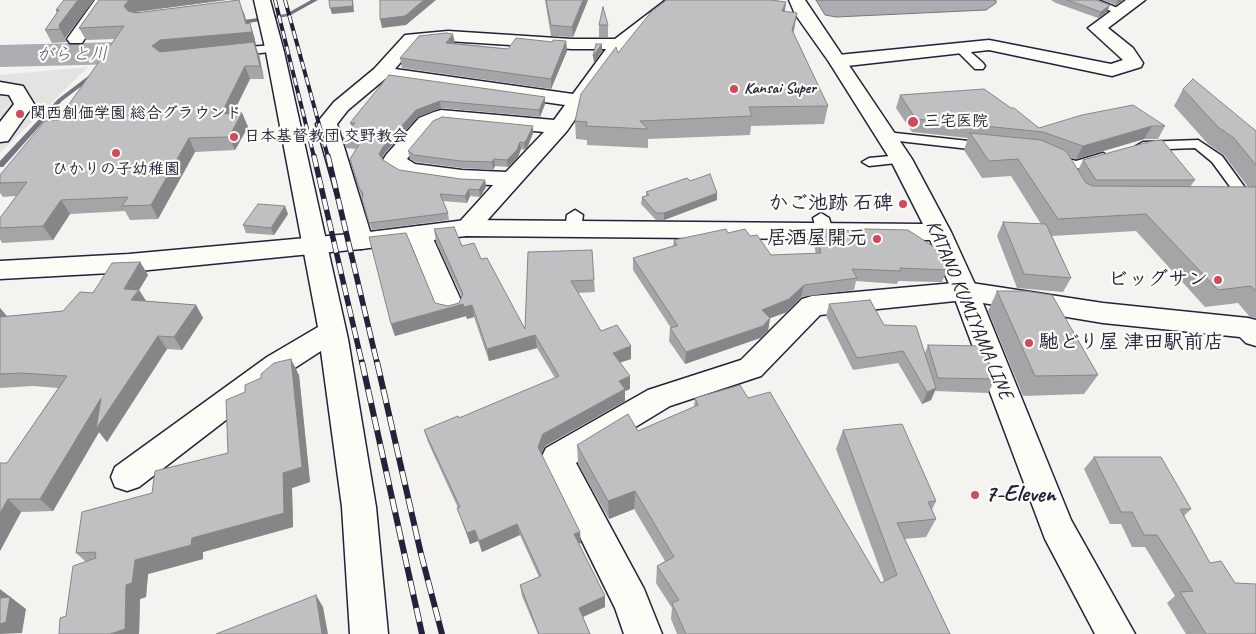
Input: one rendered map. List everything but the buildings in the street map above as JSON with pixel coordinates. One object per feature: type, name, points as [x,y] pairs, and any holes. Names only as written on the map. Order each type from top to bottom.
[{"type":"street","points":[[76,39],[103,0]]},
{"type":"street","points":[[466,228],[560,127],[619,44],[677,0]]},
{"type":"street","name":"KATANO KUMIYAMA LINE","points":[[797,0],[804,14],[838,60],[900,159],[938,232],[965,291],[1057,528],[1116,634]]},
{"type":"street","points":[[838,60],[989,45],[1112,70],[1134,63],[1126,52],[1097,28],[1137,0]]},
{"type":"street","points":[[256,2],[274,49],[332,331],[359,507],[369,634]]},
{"type":"street","points":[[361,241],[326,124],[341,106],[381,73],[410,39],[448,36],[572,44],[619,44]]},
{"type":"street","points":[[381,73],[580,101]]},
{"type":"street","points":[[0,88],[16,90],[24,104],[0,136]]},
{"type":"street","points":[[512,179],[462,177],[409,170],[394,160],[426,122],[441,116],[560,127]]},
{"type":"street","points":[[0,270],[129,263],[361,241],[466,228],[574,222],[822,224],[938,232]]},
{"type":"street","points":[[419,234],[450,307]]},
{"type":"street","points":[[643,634],[631,602],[557,458],[659,398],[751,368],[812,306],[965,291],[1103,313],[1248,328],[1256,336]]},
{"type":"street","points":[[126,477],[278,365],[332,331]]},
{"type":"lane","points":[[1088,0],[1120,11]]},
{"type":"lane","points":[[960,48],[978,66]]},
{"type":"lane","points":[[225,53],[274,49]]},
{"type":"lane","points":[[886,136],[999,148]]},
{"type":"lane","points":[[1036,151],[1064,163],[1076,165],[1145,145],[1198,144],[1217,159],[1244,196],[1218,197]]},
{"type":"lane","points":[[869,162],[900,159]]},
{"type":"lane","points":[[1064,163],[1075,181]]},
{"type":"shaded area","points":[[816,0],[996,0],[996,3],[986,10],[836,17],[825,15]]},
{"type":"shaded area","name":"関西創価学園 総合グラウンド","points":[[88,67],[0,153],[0,75]]},
{"type":"waterway","name":"がらと川","points":[[237,23],[287,15],[315,0]]},
{"type":"waterway","name":"がらと川","points":[[0,56],[123,53]]},
{"type":"waterway","points":[[0,165],[60,100],[93,75]]},
{"type":"railway","points":[[275,0],[314,157]]},
{"type":"railway","points":[[285,0],[328,157]]},
{"type":"railway","points":[[314,156],[362,363]]},
{"type":"railway","points":[[328,156],[377,363]]},
{"type":"railway","points":[[362,362],[422,634]]},
{"type":"railway","points":[[377,362],[421,554],[442,634]]},
{"type":"place","name":"Kansai Super","points":[[734,89]]},
{"type":"place","name":"関西創価学園 総合グラウンド","points":[[20,114]]},
{"type":"place","name":"三宅医院","points":[[913,122]]},
{"type":"place","name":"日本基督教団 交野教会","points":[[234,137]]},
{"type":"place","name":"ひかりの子幼稚園","points":[[116,153]]},
{"type":"place","name":"かご池跡 石碑","points":[[903,204]]},
{"type":"place","name":"居酒屋開元","points":[[877,239]]},
{"type":"place","name":"ビッグサン","points":[[1218,280]]},
{"type":"place","name":"馳どり屋 津田駅前店","points":[[1029,343]]},
{"type":"place","name":"7-Eleven","points":[[975,495]]}]
